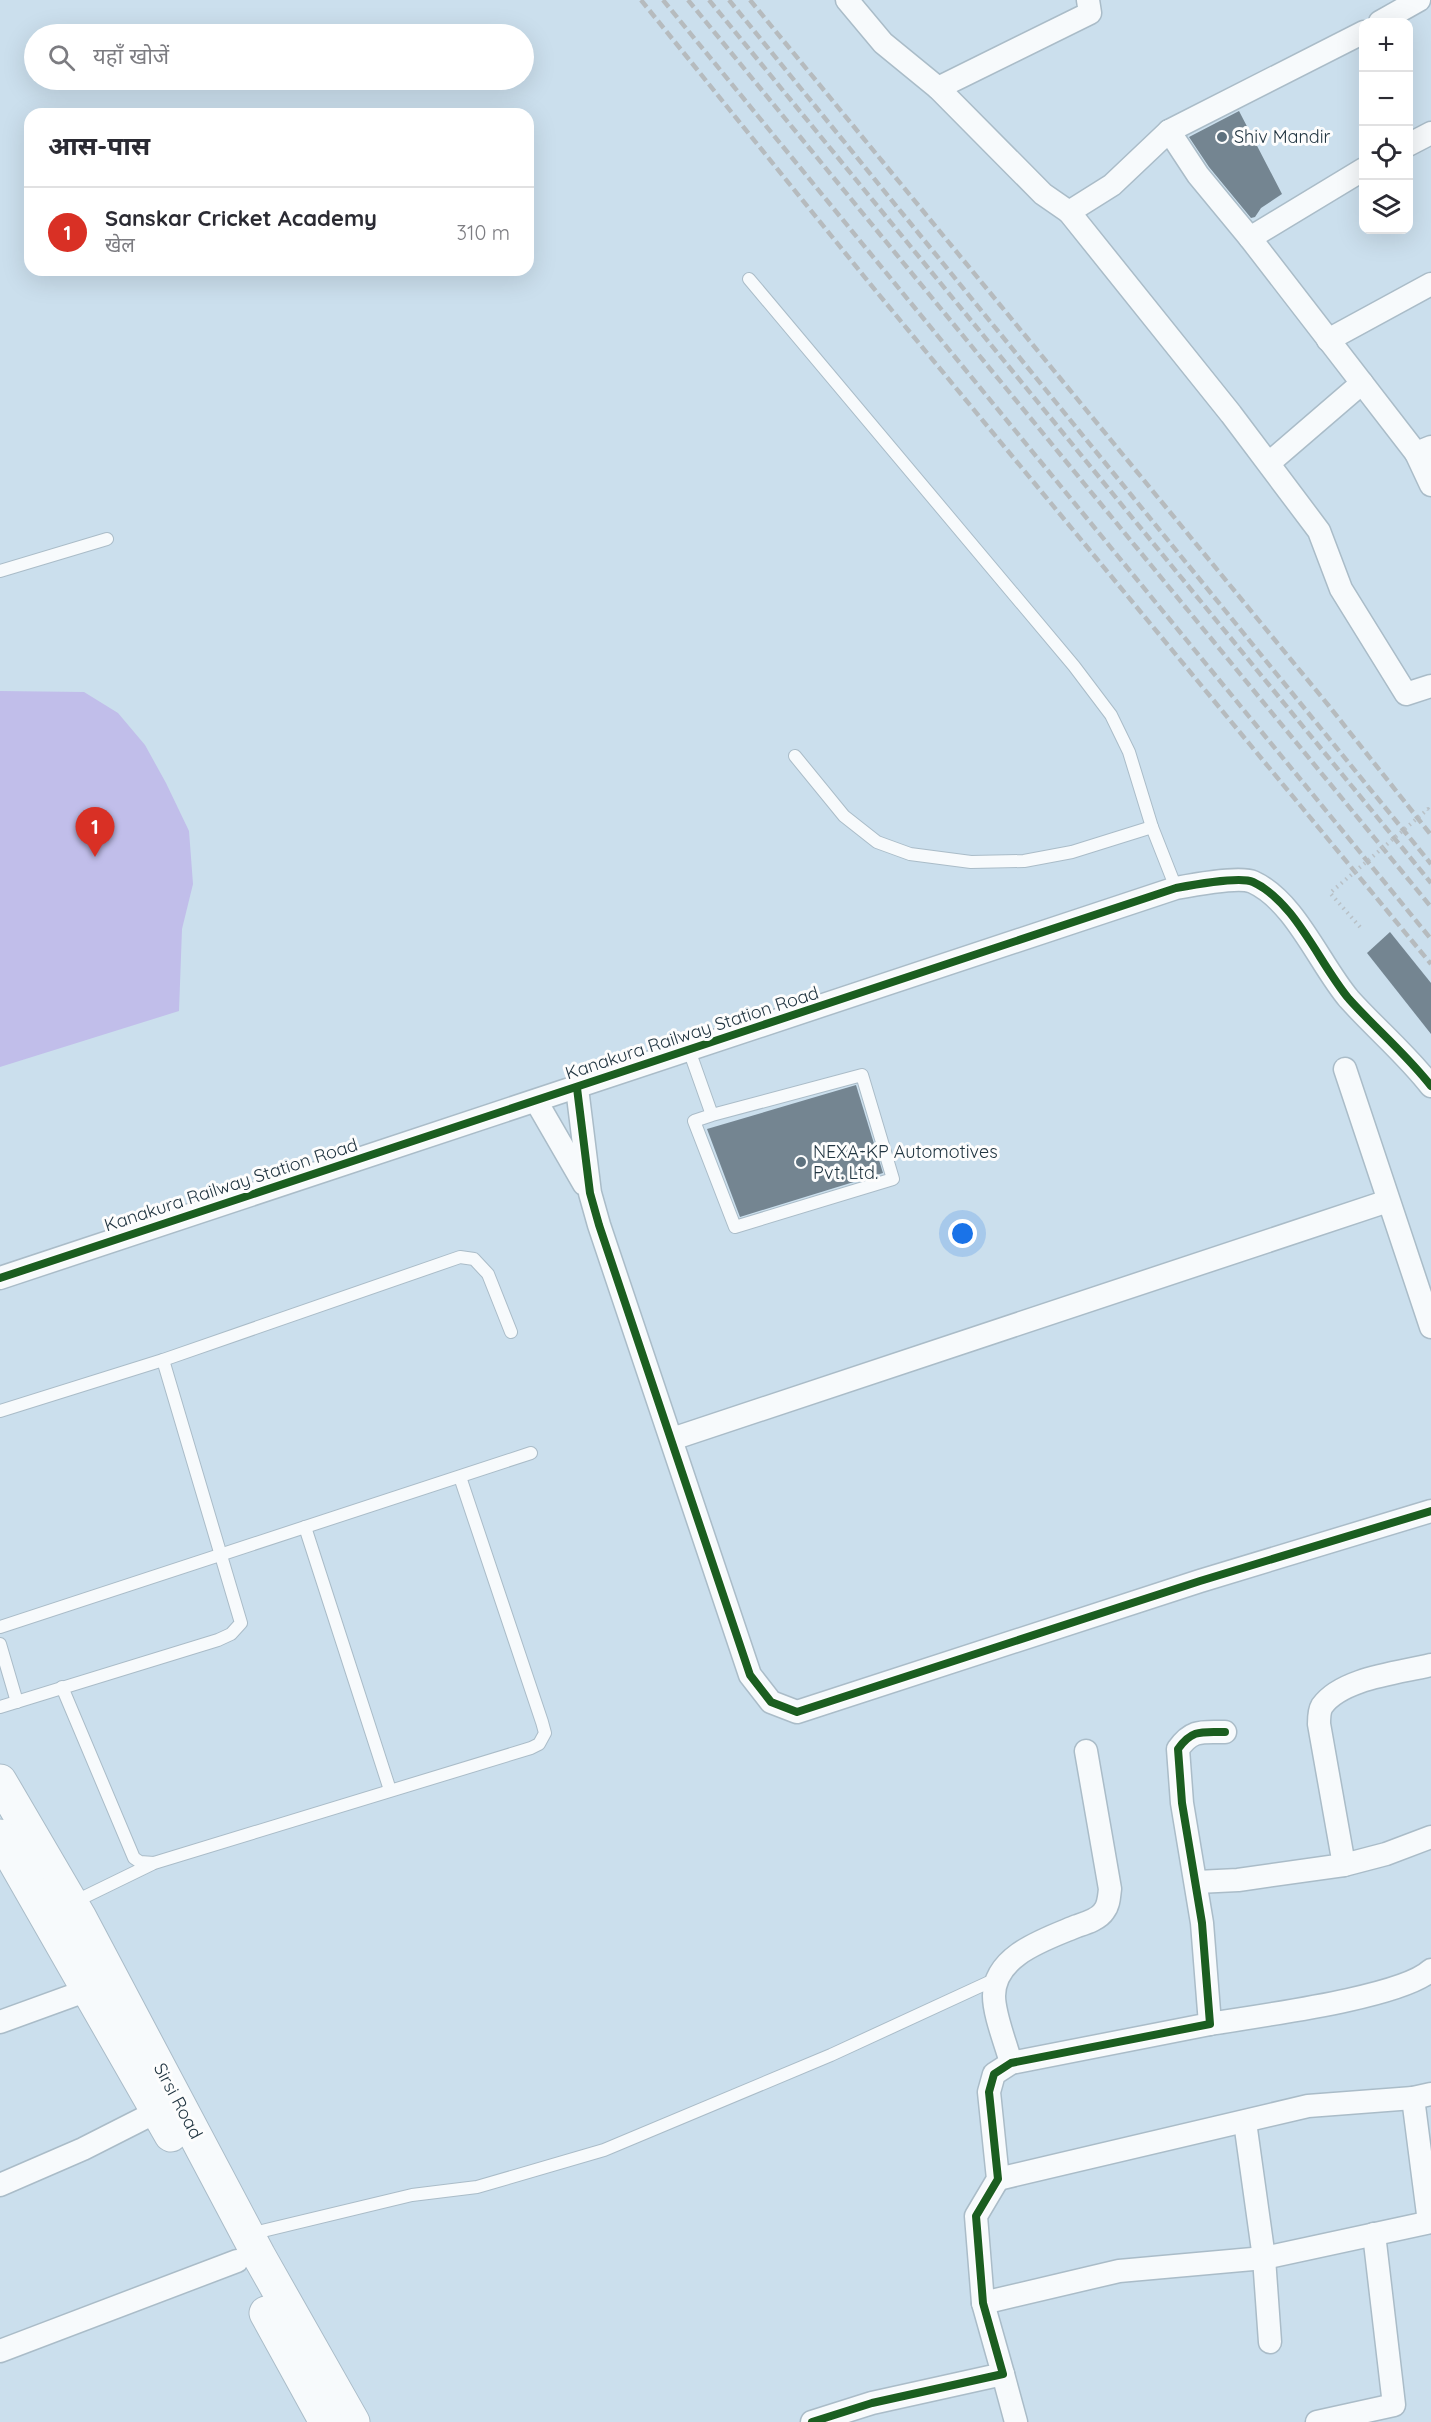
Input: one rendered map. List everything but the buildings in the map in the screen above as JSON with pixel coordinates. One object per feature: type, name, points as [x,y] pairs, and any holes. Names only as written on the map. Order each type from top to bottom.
[{"type":"main road","name":"Sirsi Road","points":[[0,1781],[19,1862],[71,1903],[326,2422]]},
{"type":"main road","name":"Sirsi Road","points":[[0,1836],[19,1862],[88,1990],[158,2111],[353,2422]]},
{"type":"street","points":[[847,0],[883,43],[938,88],[1042,194],[1069,212],[1269,463],[1319,531],[1341,589],[1406,694],[1431,686]]},
{"type":"street","points":[[938,88],[1090,13],[1089,0]]},
{"type":"street","points":[[1387,18],[1419,0]]},
{"type":"street","points":[[1069,212],[1112,185],[1169,132],[1359,35]]},
{"type":"street","points":[[1169,132],[1198,175],[1250,238],[1362,383],[1424,450],[1431,485]]},
{"type":"street","points":[[1413,142],[1431,133]]},
{"type":"street","points":[[1250,238],[1359,172]]},
{"type":"street","points":[[1328,340],[1431,284]]},
{"type":"street","points":[[1269,463],[1362,383]]},
{"type":"street","name":"Kanakura Railway Station Road","points":[[0,1278],[1176,888],[1213,882],[1252,881],[1281,903],[1348,998],[1412,1061],[1431,1086]]},
{"type":"street","points":[[1345,1069],[1431,1328]]},
{"type":"street","points":[[577,1088],[590,1193],[750,1674],[771,1702],[797,1712],[1200,1581],[1431,1511]]},
{"type":"street","points":[[536,1101],[590,1193]]},
{"type":"street","points":[[672,1439],[1388,1201]]},
{"type":"street","points":[[1344,1865],[1318,1725],[1321,1708],[1332,1695],[1352,1684],[1431,1665]]},
{"type":"street","points":[[1210,2024],[1197,1882],[1182,1803],[1178,1749],[1186,1738],[1198,1732],[1225,1732]]},
{"type":"street","points":[[1011,2063],[994,1997],[998,1978],[1010,1961],[1033,1945],[1094,1919],[1104,1912],[1109,1902],[1110,1889],[1086,1751]]},
{"type":"street","points":[[1197,1882],[1238,1880],[1344,1865],[1386,1854],[1431,1837]]},
{"type":"street","points":[[1016,2422],[983,2303],[976,2216],[998,2179],[989,2092],[994,2074],[1011,2063],[1375,1994],[1424,1977],[1431,1970]]},
{"type":"street","points":[[0,2022],[88,1990]]},
{"type":"street","points":[[983,2303],[1119,2271],[1264,2258],[1430,2222],[1422,2096],[1308,2106],[998,2179]]},
{"type":"street","points":[[0,2185],[83,2149],[158,2111]]},
{"type":"street","points":[[1245,2122],[1264,2258],[1270,2342]]},
{"type":"street","points":[[1317,2422],[1396,2414],[1374,2234]]},
{"type":"street","points":[[0,2351],[242,2248]]},
{"type":"street","points":[[812,2422],[872,2403],[1004,2374]]},
{"type":"lane","points":[[748,279],[1074,666],[1111,715],[1129,752],[1152,827],[1176,888]]},
{"type":"lane","points":[[0,571],[107,539]]},
{"type":"lane","points":[[795,756],[844,816],[877,842],[910,854],[971,862],[1024,861],[1072,852],[1152,827]]},
{"type":"lane","points":[[689,1050],[712,1115]]},
{"type":"lane","points":[[862,1075],[893,1179],[735,1227],[694,1121],[712,1115],[862,1075]]},
{"type":"lane","points":[[0,1411],[163,1360],[460,1257],[474,1259],[488,1274],[511,1332]]},
{"type":"lane","points":[[0,1707],[231,1634],[241,1623],[163,1360]]},
{"type":"lane","points":[[0,1627],[221,1552],[531,1454]]},
{"type":"lane","points":[[71,1903],[154,1863],[531,1748],[539,1743],[545,1733],[460,1477]]},
{"type":"lane","points":[[305,1527],[390,1790]]},
{"type":"lane","points":[[0,1644],[17,1701]]},
{"type":"lane","points":[[62,1688],[134,1858],[140,1862],[154,1863]]},
{"type":"lane","points":[[242,2248],[412,2195],[477,2187],[604,2150],[820,2060],[998,1978]]},
{"type":"path","points":[[1360,927],[1330,893],[1428,809],[1431,813]]},
{"type":"shaded area","points":[[0,691],[84,692],[118,713],[145,745],[189,831],[193,884],[182,929],[179,1011],[0,1067]]},
{"type":"railway","points":[[641,0],[871,285],[1431,964]]},
{"type":"railway","points":[[663,0],[1431,939]]},
{"type":"railway","points":[[688,0],[1431,907]]},
{"type":"railway","points":[[709,0],[1431,883]]},
{"type":"railway","points":[[729,0],[1431,864]]},
{"type":"railway","points":[[750,0],[1329,706],[1431,835]]},
{"type":"cycle path","points":[[0,1278],[1176,888],[1216,882],[1247,880],[1268,891],[1282,904],[1349,999],[1431,1086]]},
{"type":"cycle path","points":[[577,1088],[590,1193],[599,1225],[750,1675],[771,1702],[797,1712],[1200,1581],[1431,1511]]},
{"type":"cycle path","points":[[812,2422],[872,2403],[1003,2374],[983,2303],[976,2216],[998,2179],[989,2092],[994,2074],[1011,2063],[1210,2024],[1202,1923],[1182,1803],[1178,1749],[1188,1738],[1198,1733],[1225,1732]]},
{"type":"place","name":"Shiv Mandir","points":[[1222,137]]},
{"type":"place","name":"Sanskar Cricket Academy","points":[[95,857]]},
{"type":"place","name":"NEXA-KP Automotives Pvt. Ltd.","points":[[801,1162]]}]
